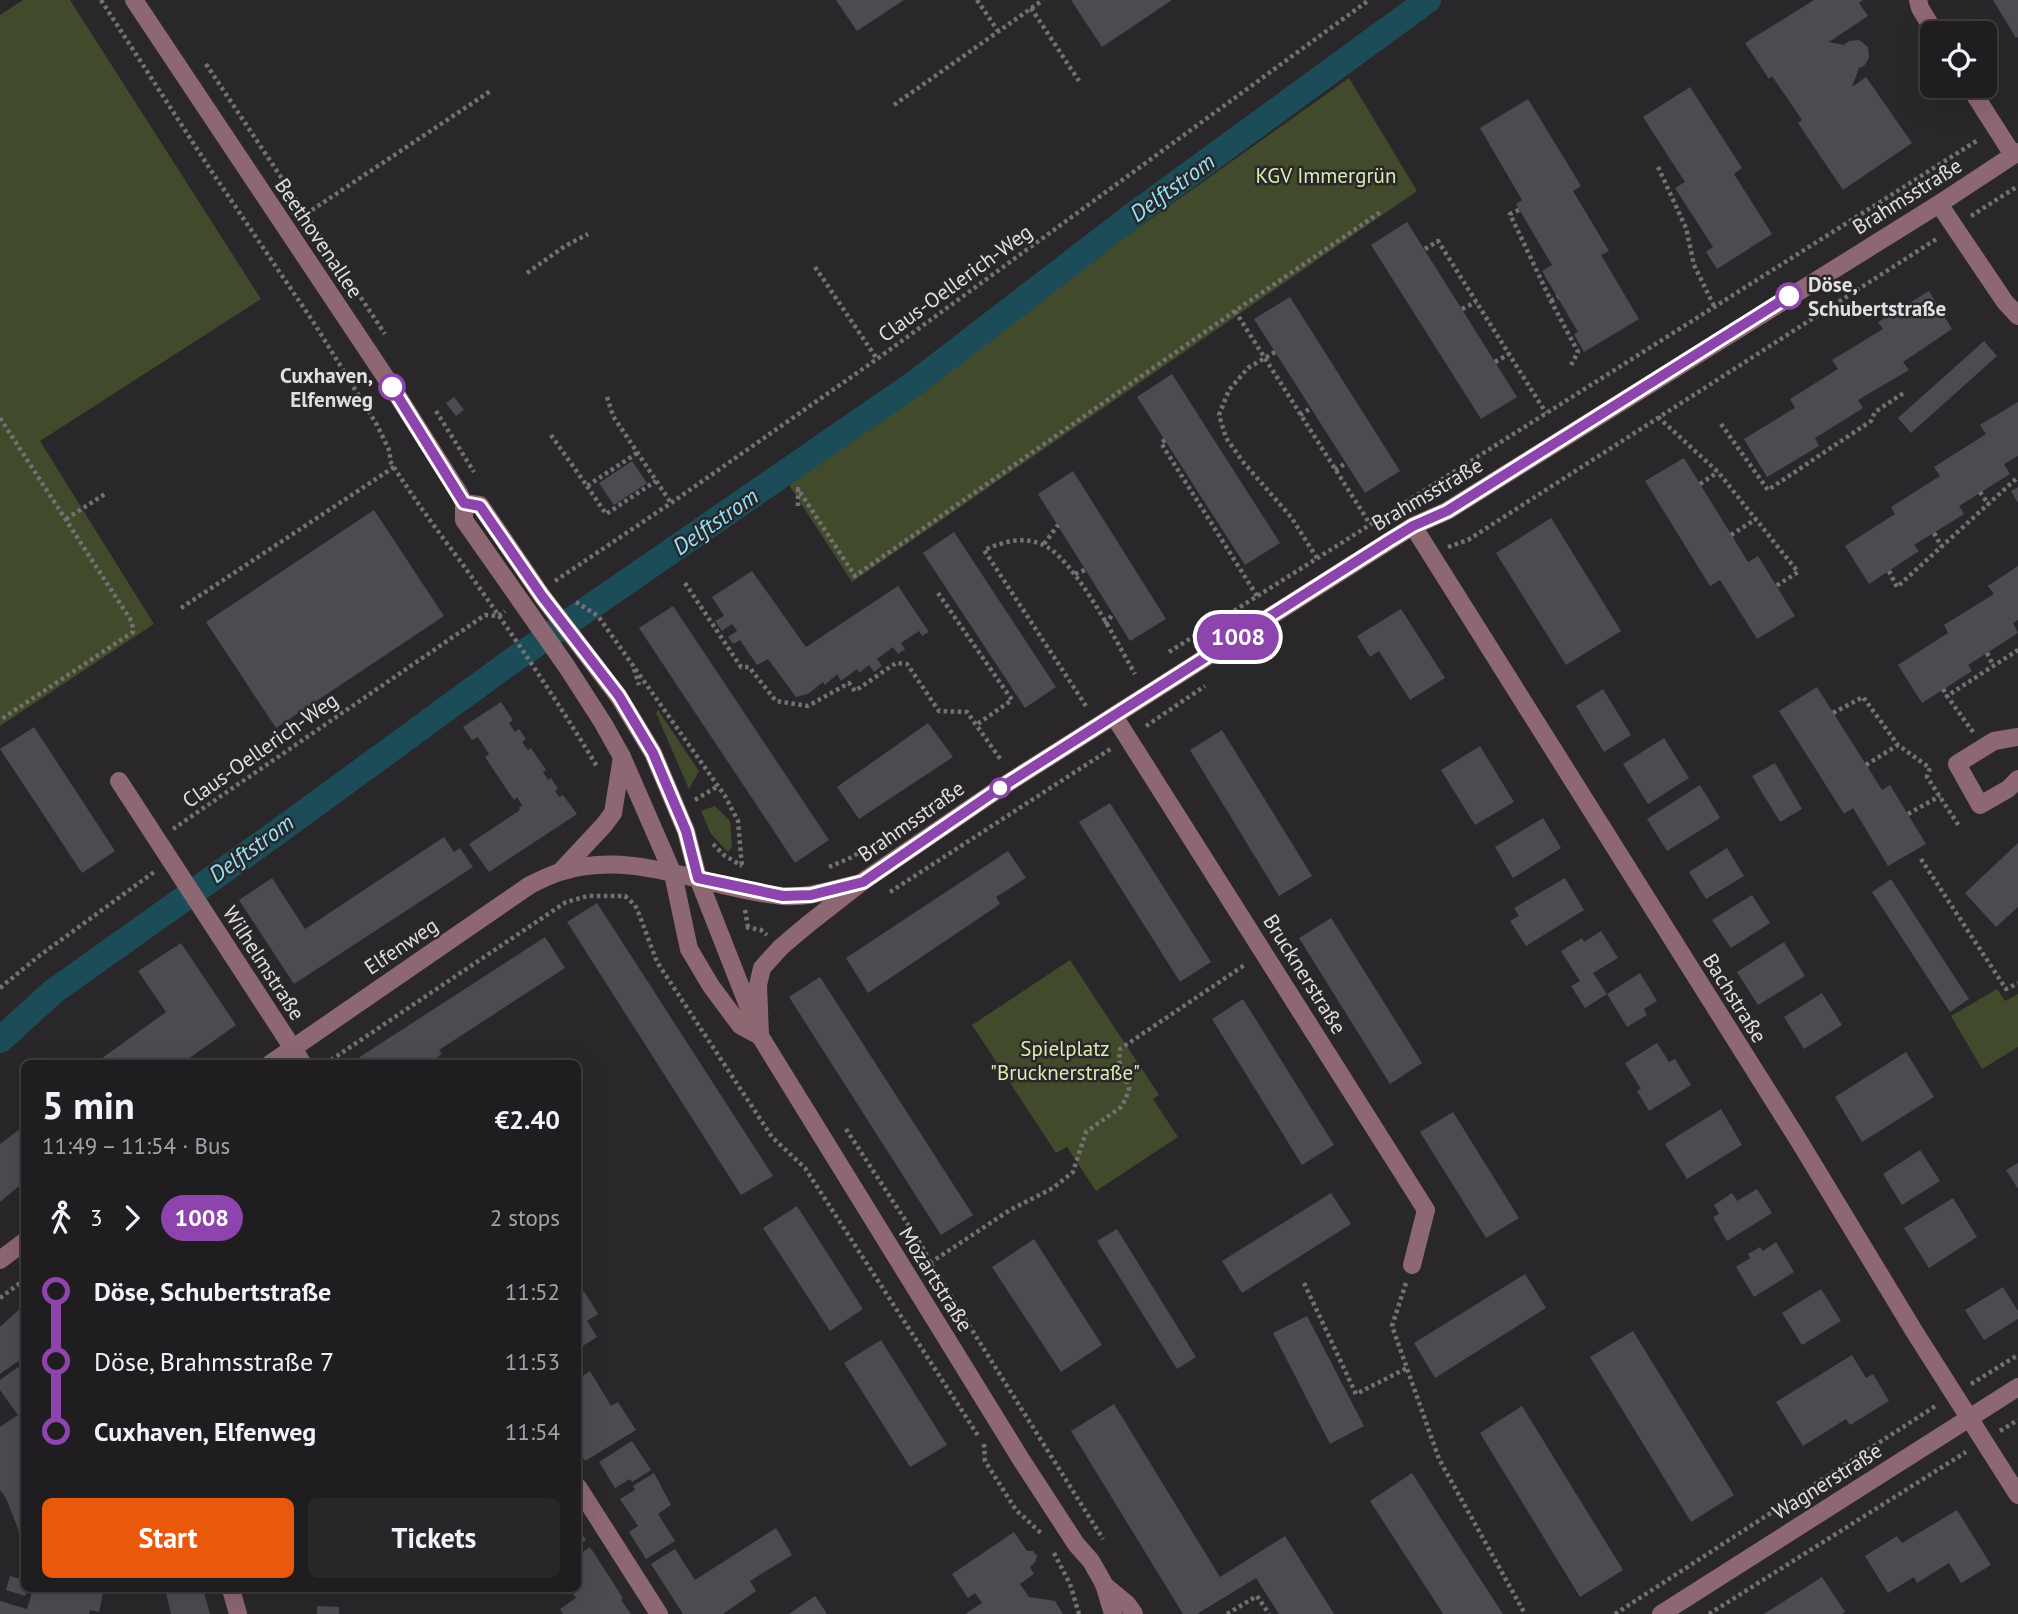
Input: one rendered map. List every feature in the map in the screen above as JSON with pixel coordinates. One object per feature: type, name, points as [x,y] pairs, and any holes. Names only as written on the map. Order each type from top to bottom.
[{"type":"street","name":"Beethovenallee","points":[[134,0],[392,387],[464,503],[464,520],[593,706],[622,757],[673,874]]},
{"type":"street","points":[[1918,0],[1928,21]]},
{"type":"street","points":[[1977,98],[2016,154]]},
{"type":"street","name":"Brahmsstraße","points":[[760,1036],[758,985],[762,968],[781,947],[863,882],[1000,788],[1413,526],[1447,511],[2016,154]]},
{"type":"street","points":[[1939,204],[2005,302],[2018,316]]},
{"type":"street","name":"Beethovenallee","points":[[464,503],[480,506],[548,589],[585,651],[619,696],[653,753],[686,831],[698,878]]},
{"type":"street","name":"Bachstraße","points":[[1413,526],[2018,1495]]},
{"type":"street","name":"Brucknerstraße","points":[[1114,716],[1426,1210],[1412,1265]]},
{"type":"street","points":[[2018,737],[1994,741],[1957,764],[1980,805],[2008,789],[2018,779]]},
{"type":"street","name":"Elfenweg","points":[[561,871],[613,813],[622,757]]},
{"type":"street","name":"Wilhelmstraße","points":[[119,781],[300,1060]]},
{"type":"street","name":"Elfenweg","points":[[276,1060],[530,885],[561,871],[607,864],[648,868],[673,874]]},
{"type":"street","name":"Brahmsstraße","points":[[673,874],[783,896],[811,895],[863,882]]},
{"type":"street","name":"Mozartstraße","points":[[673,874],[689,949],[711,986],[740,1025],[760,1036]]},
{"type":"street","name":"Mozartstraße","points":[[698,878],[760,1036],[1022,1461],[1076,1544],[1091,1561],[1104,1584],[1112,1614]]},
{"type":"street","points":[[0,1260],[21,1244]]},
{"type":"street","name":"Wagnerstraße","points":[[1661,1614],[2018,1387]]},
{"type":"street","points":[[581,1492],[659,1614]]},
{"type":"street","name":"Mozartstraße","points":[[1076,1544],[1102,1614]]},
{"type":"street","name":"Mozartstraße","points":[[1104,1584],[1127,1604],[1134,1614]]},
{"type":"street","points":[[232,1592],[238,1614]]},
{"type":"path","points":[[102,0],[210,169],[314,323],[377,425],[390,452],[390,461],[423,512],[532,664],[601,774]]},
{"type":"path","points":[[977,0],[998,31]]},
{"type":"path","points":[[894,105],[1042,0]]},
{"type":"path","name":"Claus-Oellerich-Weg","points":[[548,589],[877,359],[1369,0]]},
{"type":"path","points":[[1031,8],[1079,81]]},
{"type":"path","points":[[306,214],[492,90]]},
{"type":"path","points":[[1168,653],[1996,129]]},
{"type":"path","points":[[1658,167],[1686,228],[1694,265],[1714,306]]},
{"type":"path","points":[[1430,553],[1468,540],[2018,186]]},
{"type":"path","points":[[1519,210],[1510,214],[1578,352],[1570,367]]},
{"type":"path","points":[[798,506],[798,489],[855,576],[1382,211]]},
{"type":"path","points":[[527,272],[588,234]]},
{"type":"path","points":[[1424,250],[1438,241],[1546,413]]},
{"type":"path","points":[[815,267],[877,359]]},
{"type":"path","points":[[1551,301],[1558,298]]},
{"type":"path","points":[[1462,309],[1476,302]]},
{"type":"path","name":"Brahmsstraße","points":[[1235,311],[1370,524]]},
{"type":"path","points":[[1276,352],[1248,368],[1229,390],[1219,415],[1226,438],[1291,517],[1317,558]]},
{"type":"path","points":[[1495,362],[1509,354]]},
{"type":"path","points":[[1721,424],[1768,490],[1871,421],[1875,412],[1905,393]]},
{"type":"path","points":[[607,397],[612,416],[671,503]]},
{"type":"path","points":[[1300,415],[1311,408]]},
{"type":"path","points":[[1658,417],[1718,472],[1798,572],[1776,586]]},
{"type":"path","points":[[0,418],[132,622],[133,632],[0,720]]},
{"type":"path","points":[[551,435],[606,514],[656,481]]},
{"type":"path","points":[[1165,440],[1161,443],[1226,542],[1257,596]]},
{"type":"path","points":[[587,486],[637,453]]},
{"type":"path","points":[[1335,470],[1346,463]]},
{"type":"path","points":[[181,608],[394,467]]},
{"type":"path","points":[[1700,484],[1718,472]]},
{"type":"path","points":[[1889,571],[1897,587],[2018,478]]},
{"type":"path","points":[[1980,492],[1989,505]]},
{"type":"path","points":[[66,519],[105,494]]},
{"type":"path","points":[[1731,535],[1756,519]]},
{"type":"path","points":[[1044,544],[1058,526]]},
{"type":"path","points":[[1934,533],[1942,547]]},
{"type":"path","points":[[1086,706],[984,550],[1007,540],[1031,541],[1044,544],[1062,558],[1075,574],[1135,674]]},
{"type":"path","points":[[1075,574],[1085,570]]},
{"type":"path","points":[[685,583],[741,667],[749,667],[776,701],[808,706],[849,682],[855,691],[896,663],[907,664],[939,711],[967,712],[1001,760]]},
{"type":"path","points":[[938,593],[1012,700],[976,725]]},
{"type":"path","points":[[576,603],[597,616],[718,786],[738,821],[742,866],[755,869]]},
{"type":"path","points":[[1105,624],[1113,614]]},
{"type":"path","name":"Claus-Oellerich-Weg","points":[[169,861],[173,829],[485,615],[498,615]]},
{"type":"path","points":[[1947,696],[2018,650]]},
{"type":"path","points":[[1987,653],[1993,665]]},
{"type":"path","points":[[1126,680],[1146,667]]},
{"type":"path","points":[[883,897],[1216,679]]},
{"type":"path","points":[[1943,689],[1983,748]]},
{"type":"path","points":[[1833,713],[1863,697],[1898,745],[1930,768],[1927,777],[1959,825]]},
{"type":"path","points":[[1075,712],[1096,699]]},
{"type":"path","points":[[1866,765],[1898,745]]},
{"type":"path","points":[[991,767],[1012,753]]},
{"type":"path","points":[[688,804],[718,786]]},
{"type":"path","points":[[898,828],[948,794]]},
{"type":"path","points":[[1908,814],[1940,796]]},
{"type":"path","points":[[826,868],[850,858],[889,835]]},
{"type":"path","points":[[1921,859],[2006,989],[2018,983]]},
{"type":"path","points":[[0,988],[39,956],[169,861]]},
{"type":"path","points":[[331,1060],[566,902],[588,896],[625,896],[635,905],[657,962],[772,1137],[805,1168],[871,1267],[985,1447],[985,1461],[1016,1510],[1045,1537]]},
{"type":"path","points":[[930,1263],[1010,1210],[1052,1188],[1073,1172],[1086,1132],[1121,1107],[1126,1098],[1129,1088],[1119,1061],[1120,1049],[1264,952]]},
{"type":"path","points":[[841,1122],[922,1246],[930,1263],[1106,1544]]},
{"type":"path","points":[[1412,1265],[1392,1326],[1439,1459],[1525,1614]]},
{"type":"path","points":[[0,1298],[21,1282]]},
{"type":"path","points":[[1304,1283],[1356,1394],[1407,1367]]},
{"type":"path","points":[[1615,1614],[2018,1355]]},
{"type":"path","points":[[1709,1614],[2018,1420]]},
{"type":"path","points":[[1051,1549],[1070,1584],[1079,1614]]},
{"type":"path","points":[[1227,1614],[1257,1596],[1269,1614]]},
{"type":"green space","points":[[23,0],[70,0],[261,299],[40,441],[154,624],[0,726],[0,15]]},
{"type":"green space","name":"KGV Immergrün","points":[[1349,78],[1417,191],[852,582],[785,479]]},
{"type":"green space","points":[[658,710],[699,771],[689,789],[656,713]]},
{"type":"green space","points":[[715,806],[730,821],[732,846],[728,852],[711,834],[701,811]]},
{"type":"green space","name":"Spielplatz \"Brucknerstraße\"","points":[[1070,960],[1159,1095],[1153,1099],[1178,1137],[1096,1191],[1067,1147],[1056,1153],[972,1025]]},
{"type":"green space","points":[[1997,989],[2005,1001],[2018,994],[2018,1047],[1982,1069],[1951,1016]]},
{"type":"building","points":[[836,0],[904,0],[857,31]]},
{"type":"building","points":[[1071,0],[1172,0],[1102,47]]},
{"type":"building","points":[[1814,0],[1863,0],[1859,3],[1868,16],[1829,42],[1844,45],[1849,41],[1859,40],[1868,47],[1869,58],[1864,66],[1859,68],[1852,87],[1866,77],[1912,143],[1843,190],[1798,123],[1802,120],[1772,76],[1769,79],[1745,43]]},
{"type":"building","points":[[1993,0],[2018,0],[2018,37],[2016,38]]},
{"type":"building","points":[[1690,87],[1742,168],[1734,174],[1772,234],[1717,269],[1706,252],[1713,247],[1675,188],[1685,182],[1643,117]]},
{"type":"building","points":[[1528,99],[1581,186],[1573,191],[1609,251],[1601,255],[1639,319],[1584,352],[1574,334],[1578,332],[1542,271],[1552,265],[1516,204],[1522,200],[1480,128]]},
{"type":"building","points":[[1407,222],[1517,397],[1481,419],[1371,245]]},
{"type":"building","points":[[1929,291],[1952,329],[1903,362],[1909,370],[1858,400],[1863,408],[1815,438],[1819,446],[1767,477],[1744,439],[1795,408],[1790,399],[1838,369],[1832,360],[1883,329],[1878,322]]},
{"type":"building","points":[[1290,297],[1400,471],[1365,493],[1254,319]]},
{"type":"building","points":[[1984,341],[1997,356],[1911,433],[1898,418]]},
{"type":"building","points":[[1172,374],[1280,543],[1245,565],[1137,397]]},
{"type":"building","points":[[454,397],[464,410],[456,416],[446,403]]},
{"type":"building","points":[[2018,402],[2018,456],[2004,464],[2010,474],[1959,506],[1964,514],[1914,545],[1919,551],[1869,584],[1845,546],[1895,514],[1891,507],[1940,476],[1934,467],[1986,434],[1980,425]]},
{"type":"building","points":[[1684,458],[1748,562],[1758,556],[1795,616],[1757,639],[1720,580],[1710,586],[1645,481]]},
{"type":"building","points":[[632,461],[647,483],[614,505],[599,483]]},
{"type":"building","points":[[1073,471],[1166,619],[1130,641],[1038,494]]},
{"type":"building","points":[[2018,487],[2018,503],[2011,491]]},
{"type":"building","points":[[374,510],[444,616],[276,728],[206,622]]},
{"type":"building","points":[[1551,518],[1621,631],[1566,665],[1496,553]]},
{"type":"building","points":[[954,532],[1056,687],[1025,708],[923,553]]},
{"type":"building","points":[[2018,566],[2018,620],[2013,623],[2018,633],[1968,665],[1972,671],[1922,703],[1898,665],[1948,633],[1944,625],[1994,594],[1988,586]]},
{"type":"building","points":[[752,571],[806,647],[898,586],[929,632],[922,636],[919,631],[901,643],[905,649],[898,654],[893,647],[877,659],[882,666],[874,672],[869,665],[859,673],[857,669],[841,681],[837,674],[825,685],[823,682],[808,694],[796,697],[768,659],[757,665],[740,640],[733,644],[728,637],[737,631],[732,624],[722,631],[715,621],[724,616],[712,597]]},
{"type":"building","points":[[673,606],[829,840],[795,863],[639,628]]},
{"type":"building","points":[[1401,609],[1445,678],[1410,700],[1379,651],[1370,657],[1357,636]]},
{"type":"building","points":[[1817,687],[1882,790],[1890,785],[1926,844],[1888,866],[1853,808],[1844,814],[1779,711]]},
{"type":"building","points":[[1603,689],[1631,735],[1604,752],[1576,706]]},
{"type":"building","points":[[501,702],[513,720],[509,723],[515,732],[519,729],[526,739],[522,742],[528,750],[531,748],[546,770],[543,772],[548,780],[551,778],[558,789],[555,791],[559,797],[563,795],[577,814],[489,872],[469,844],[520,810],[522,805],[517,797],[514,800],[485,757],[489,754],[478,737],[472,740],[463,727]]},
{"type":"building","points":[[928,723],[953,757],[859,819],[837,787]]},
{"type":"building","points":[[34,727],[115,851],[82,873],[0,749]]},
{"type":"building","points":[[1222,730],[1312,876],[1279,896],[1190,750]]},
{"type":"building","points":[[1664,738],[1689,778],[1648,804],[1623,764]]},
{"type":"building","points":[[1480,746],[1514,802],[1475,825],[1441,770]]},
{"type":"building","points":[[1775,763],[1802,809],[1780,822],[1752,776]]},
{"type":"building","points":[[1700,785],[1720,818],[1667,851],[1647,819]]},
{"type":"building","points":[[1110,803],[1211,962],[1180,982],[1079,822]]},
{"type":"building","points":[[1543,818],[1561,848],[1513,878],[1495,847]]},
{"type":"building","points":[[444,837],[454,852],[460,848],[473,867],[294,984],[239,900],[272,878],[305,929]]},
{"type":"building","points":[[2018,843],[2018,907],[1996,927],[1965,893]]},
{"type":"building","points":[[1727,848],[1744,876],[1706,899],[1689,872]]},
{"type":"building","points":[[1008,851],[1026,878],[996,897],[1000,904],[868,993],[846,958]]},
{"type":"building","points":[[1565,878],[1584,910],[1526,946],[1510,921],[1519,916],[1514,908]]},
{"type":"building","points":[[1891,879],[1969,999],[1950,1012],[1872,892]]},
{"type":"building","points":[[1752,895],[1770,923],[1731,948],[1712,920]]},
{"type":"building","points":[[597,903],[773,1176],[741,1195],[567,922]]},
{"type":"building","points":[[1331,918],[1422,1063],[1390,1084],[1299,938]]},
{"type":"building","points":[[1601,931],[1618,958],[1593,973],[1607,994],[1585,1008],[1571,986],[1580,981],[1561,951],[1582,938],[1584,942]]},
{"type":"building","points":[[545,937],[565,968],[439,1050],[442,1054],[433,1060],[355,1060]]},
{"type":"building","points":[[1784,942],[1805,976],[1758,1005],[1737,972]]},
{"type":"building","points":[[181,943],[236,1025],[187,1060],[100,1060],[166,1012],[138,971]]},
{"type":"building","points":[[1640,973],[1657,1001],[1644,1009],[1647,1015],[1627,1027],[1607,994]]},
{"type":"building","points":[[820,977],[973,1215],[941,1235],[789,997]]},
{"type":"building","points":[[1822,993],[1842,1025],[1804,1049],[1784,1017]]},
{"type":"building","points":[[1243,999],[1334,1145],[1302,1165],[1212,1019]]},
{"type":"building","points":[[1657,1043],[1669,1062],[1675,1059],[1691,1085],[1649,1111],[1637,1091],[1641,1089],[1625,1063]]},
{"type":"building","points":[[1906,1052],[1934,1097],[1862,1142],[1835,1097]]},
{"type":"building","points":[[1721,1109],[1742,1145],[1687,1179],[1665,1144]]},
{"type":"building","points":[[1453,1112],[1519,1218],[1486,1238],[1420,1132]]},
{"type":"building","points":[[21,1128],[21,1184],[0,1202],[0,1144]]},
{"type":"building","points":[[1920,1150],[1940,1181],[1902,1205],[1883,1174]]},
{"type":"building","points":[[2018,1163],[2018,1189],[2006,1170]]},
{"type":"building","points":[[1757,1189],[1772,1213],[1727,1241],[1713,1217],[1719,1214],[1714,1205],[1732,1193],[1737,1201]]},
{"type":"building","points":[[1331,1193],[1351,1224],[1242,1293],[1222,1261]]},
{"type":"building","points":[[1953,1198],[1977,1237],[1929,1268],[1904,1228]]},
{"type":"building","points":[[797,1206],[863,1309],[830,1331],[763,1228]]},
{"type":"building","points":[[1117,1229],[1196,1357],[1177,1369],[1097,1241]]},
{"type":"building","points":[[1034,1239],[1102,1345],[1061,1372],[992,1267]]},
{"type":"building","points":[[1776,1242],[1794,1272],[1754,1297],[1736,1267],[1750,1258],[1748,1254],[1760,1247],[1763,1251]]},
{"type":"building","points":[[1525,1274],[1546,1308],[1435,1378],[1414,1343]]},
{"type":"building","points":[[2003,1287],[2018,1311],[2018,1319],[1984,1340],[1965,1310]]},
{"type":"building","points":[[1821,1289],[1841,1321],[1802,1345],[1782,1313]]},
{"type":"building","points":[[584,1291],[598,1314],[587,1321],[597,1337],[581,1347],[581,1293]]},
{"type":"building","points":[[21,1308],[21,1359],[0,1374],[0,1327]]},
{"type":"building","points":[[1307,1316],[1364,1426],[1330,1444],[1273,1333]]},
{"type":"building","points":[[1633,1331],[1734,1495],[1691,1522],[1590,1357]]},
{"type":"building","points":[[881,1340],[947,1445],[910,1467],[844,1363]]},
{"type":"building","points":[[1852,1355],[1866,1378],[1873,1374],[1889,1401],[1850,1425],[1846,1419],[1803,1446],[1776,1402]]},
{"type":"building","points":[[18,1367],[21,1372],[21,1536],[6,1498],[0,1490],[0,1427],[18,1415],[0,1390],[0,1380]]},
{"type":"building","points":[[590,1371],[611,1406],[618,1402],[636,1430],[585,1461],[581,1454],[581,1377]]},
{"type":"building","points":[[1114,1404],[1220,1577],[1285,1536],[1334,1614],[1279,1614],[1256,1578],[1197,1614],[1183,1614],[1071,1431]]},
{"type":"building","points":[[1522,1406],[1623,1570],[1580,1597],[1480,1433]]},
{"type":"building","points":[[632,1441],[651,1470],[632,1482],[630,1479],[615,1488],[599,1462]]},
{"type":"building","points":[[654,1473],[671,1505],[658,1514],[675,1541],[646,1559],[629,1532],[638,1526],[620,1499],[635,1490],[633,1486]]},
{"type":"building","points":[[1412,1473],[1503,1614],[1443,1614],[1370,1501]]},
{"type":"building","points":[[1957,1510],[1991,1565],[1961,1583],[1949,1563],[1917,1583],[1914,1577],[1888,1593],[1865,1556],[1897,1536],[1902,1543]]},
{"type":"building","points":[[776,1528],[792,1555],[750,1581],[756,1591],[723,1614],[683,1614],[651,1564],[675,1549],[695,1580]]},
{"type":"building","points":[[1014,1532],[1027,1551],[1033,1551],[1037,1556],[1030,1567],[1034,1574],[1020,1584],[1029,1597],[1055,1601],[1063,1614],[965,1614],[982,1603],[975,1593],[968,1598],[952,1574]]},
{"type":"building","points":[[590,1547],[631,1614],[563,1614],[560,1609],[576,1598],[572,1592],[581,1592],[581,1553]]},
{"type":"building","points":[[10,1576],[21,1579],[21,1592],[26,1592],[25,1596],[6,1590]]},
{"type":"building","points":[[1822,1577],[1845,1612],[1842,1614],[1764,1614]]},
{"type":"building","points":[[32,1592],[103,1592],[99,1612],[90,1610],[89,1614],[0,1614],[0,1601],[27,1609]]},
{"type":"building","points":[[166,1592],[204,1592],[210,1614],[171,1614]]},
{"type":"building","points":[[815,1596],[827,1614],[789,1614]]},
{"type":"building","points":[[317,1606],[339,1607],[339,1614],[317,1614]]},
{"type":"waterway","name":"Delftstrom","points":[[0,1040],[54,991],[509,663],[915,383],[1132,216],[1428,0]]},
{"type":"bus line","name":"1008","points":[[392,387],[464,503],[480,506],[542,596],[619,696],[653,753],[686,831],[698,878],[783,896],[811,895],[863,882],[1000,788],[1390,540],[1447,511],[1789,296]]},
{"type":"place","name":"Döse, Schubertstraße","points":[[1789,296]]},
{"type":"place","name":"Cuxhaven, Elfenweg","points":[[392,387]]}]
